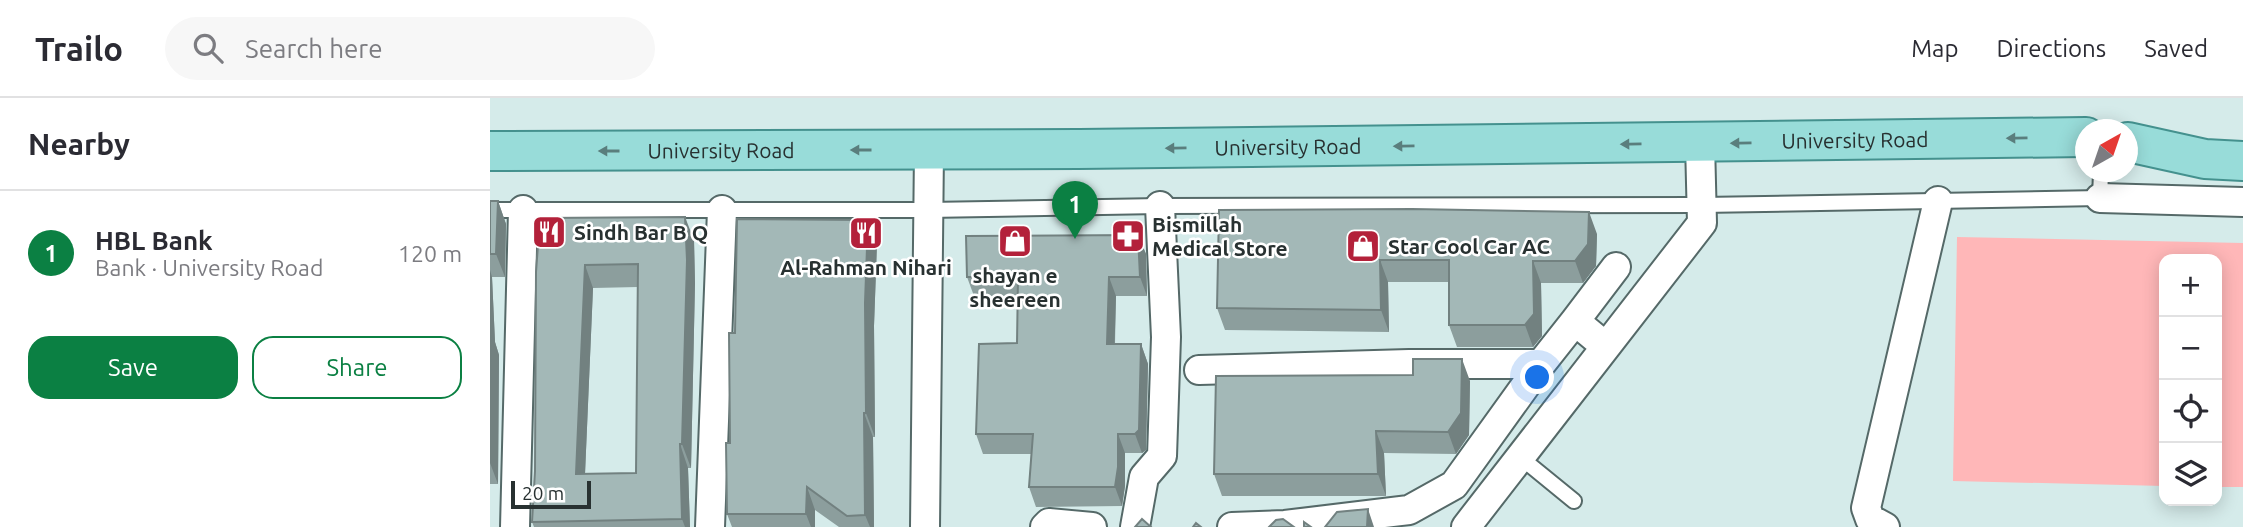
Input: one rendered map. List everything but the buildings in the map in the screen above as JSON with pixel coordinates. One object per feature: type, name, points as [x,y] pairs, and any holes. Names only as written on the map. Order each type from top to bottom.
[{"type":"main road","name":"University Road","points":[[490,151],[929,150],[2075,137]]},
{"type":"main road","points":[[2138,137],[2243,138]]},
{"type":"main road","points":[[2138,144],[2205,159],[2243,161]]},
{"type":"street","points":[[1466,527],[1702,223],[1700,143]]},
{"type":"street","points":[[925,527],[929,150]]},
{"type":"street","points":[[2101,185],[2243,202]]},
{"type":"street","points":[[1885,527],[1870,519],[1866,508],[1938,201]]},
{"type":"street","points":[[1135,527],[1144,477],[1162,456],[1166,337],[1160,206]]},
{"type":"street","points":[[516,527],[523,210]]},
{"type":"street","points":[[710,527],[722,210]]},
{"type":"street","points":[[1232,527],[1283,526],[1409,509],[1454,485],[1541,364],[1616,267]]},
{"type":"street","points":[[1575,321],[1605,346]]},
{"type":"street","points":[[1199,370],[1409,364],[1541,364]]},
{"type":"street","points":[[1045,527],[1049,523],[1092,527]]},
{"type":"lane","points":[[490,210],[1702,205],[1938,201],[2101,185]]},
{"type":"lane","points":[[1520,457],[1574,500]]},
{"type":"shaded area","points":[[1957,237],[2243,243],[2243,487],[2222,487],[2222,254],[2159,254],[2159,486],[1953,481]]},
{"type":"place","name":"Sindh Bar B Q","points":[[549,232]]},
{"type":"place","name":"Al-Rahman Nihari","points":[[866,233]]},
{"type":"place","name":"Bismillah Medical Store","points":[[1128,236]]},
{"type":"place","name":"HBL Bank","points":[[1075,239]]},
{"type":"place","name":"shayan e sheereen","points":[[1015,241]]},
{"type":"place","name":"Star Cool Car AC","points":[[1363,246]]}]
